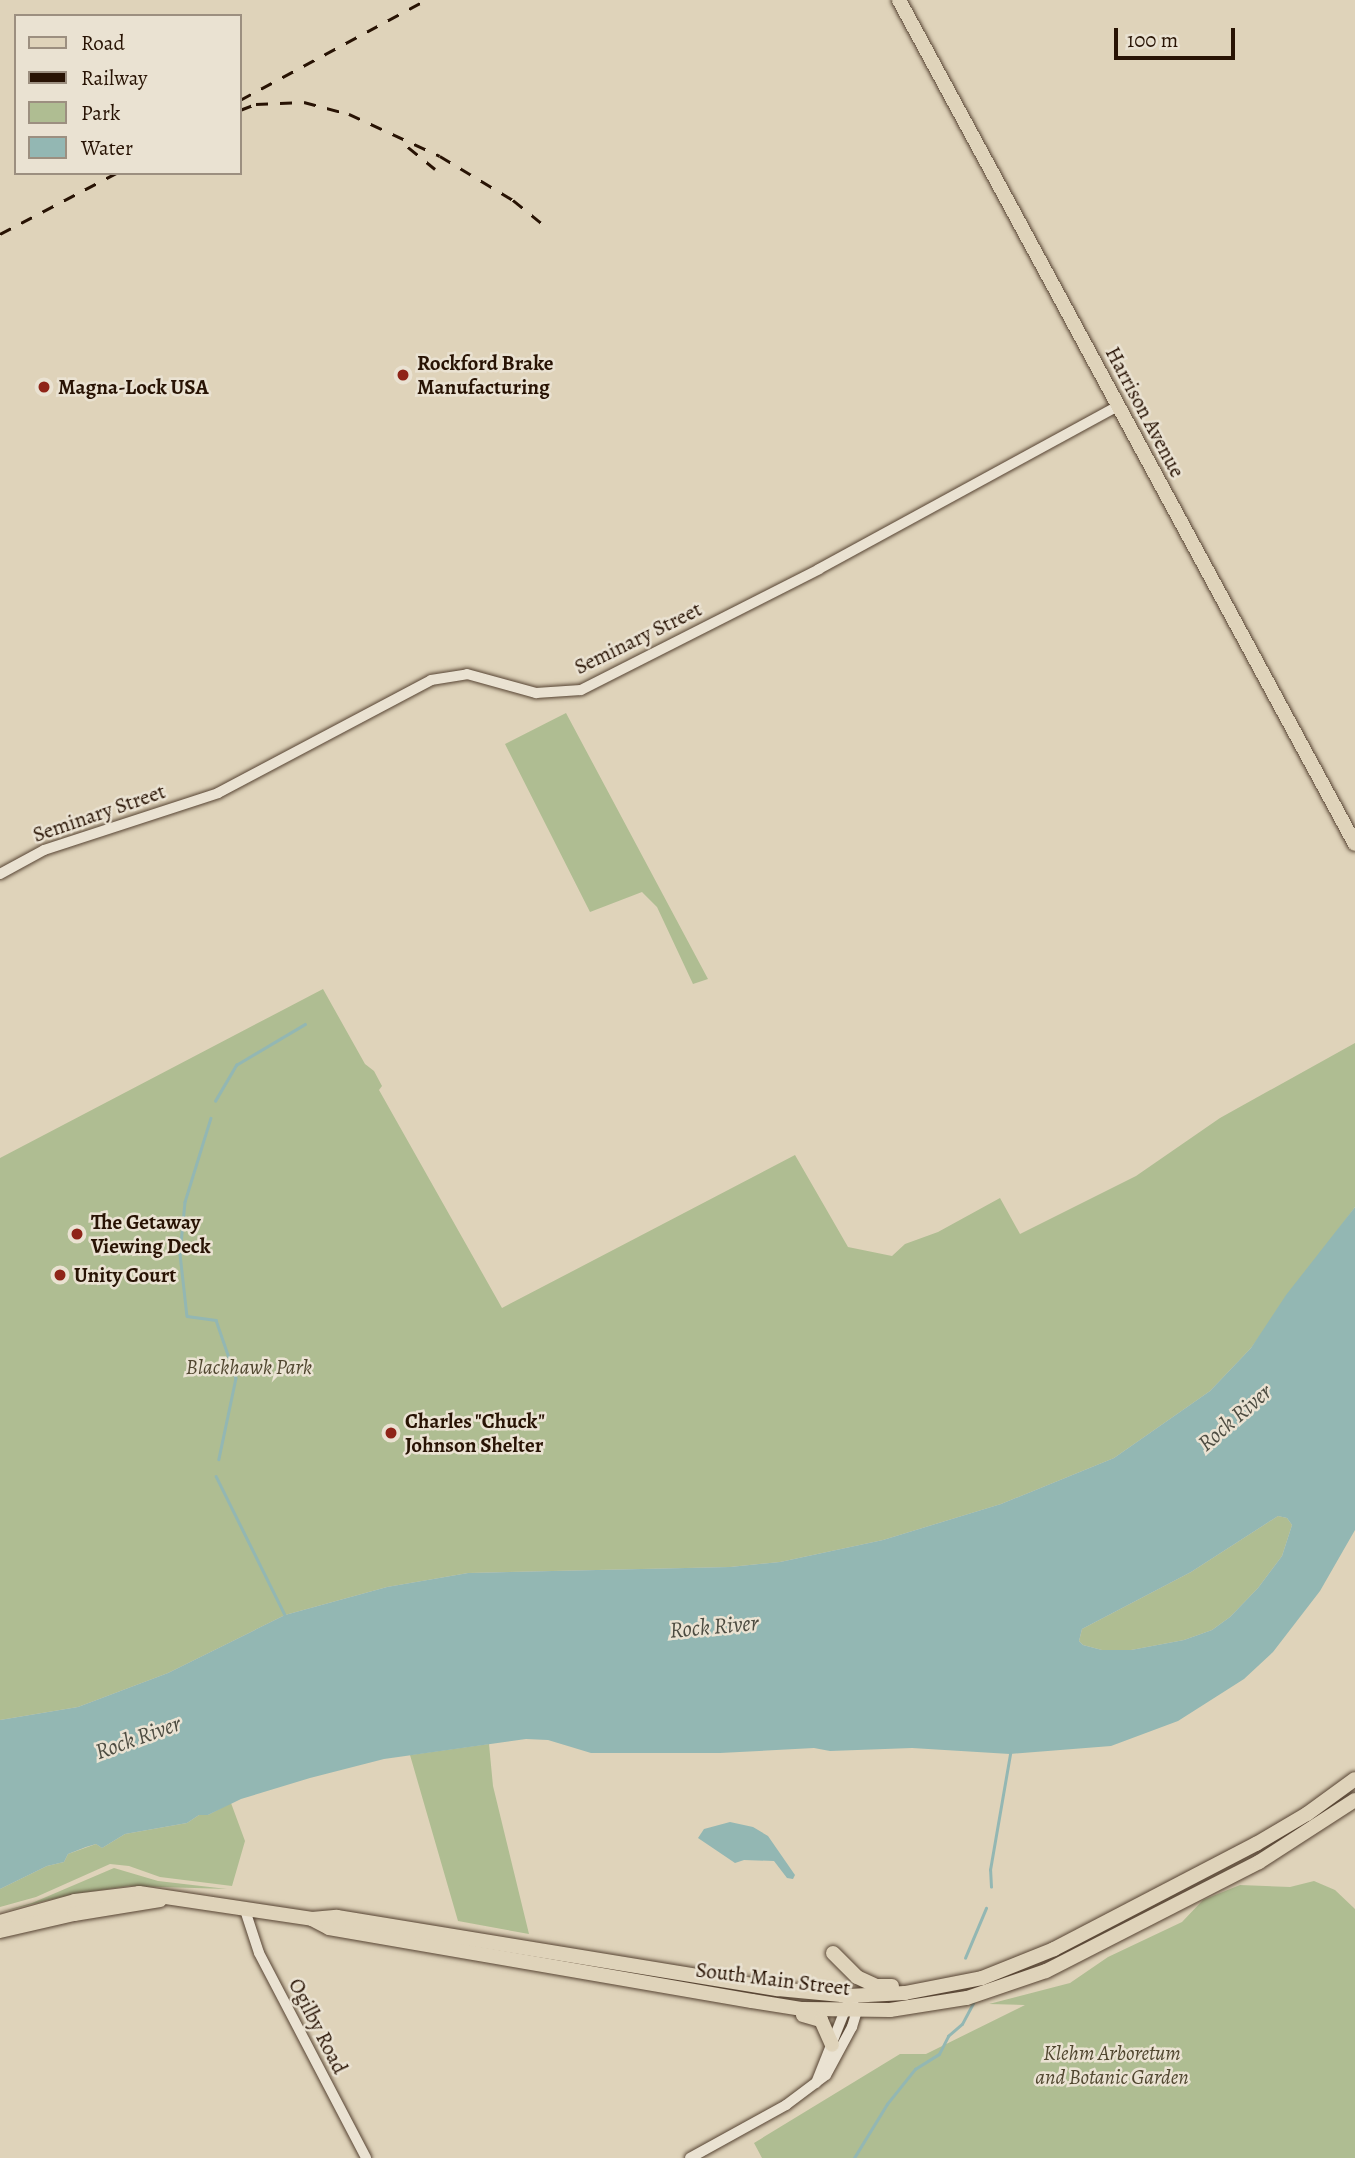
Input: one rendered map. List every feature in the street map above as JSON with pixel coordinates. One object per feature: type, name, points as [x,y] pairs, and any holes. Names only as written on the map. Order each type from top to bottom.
[{"type":"main road","name":"Harrison Avenue","points":[[899,0],[1355,844]]},
{"type":"main road","name":"South Main Street","points":[[312,1919],[329,1928],[752,2001],[802,2009],[850,2006],[982,1978],[1031,1959],[1256,1844],[1307,1814],[1355,1779]]},
{"type":"main road","name":"South Main Street","points":[[0,1922],[75,1901],[119,1893],[139,1893],[312,1919],[337,1917],[778,1989],[850,2006],[890,2010],[967,1998],[1045,1971],[1259,1862],[1355,1800]]},
{"type":"main road","name":"South Main Street","points":[[0,1931],[74,1914],[173,1899]]},
{"type":"main road","points":[[833,1953],[857,1977],[885,1987],[930,1982],[1031,1959]]},
{"type":"main road","points":[[752,2001],[764,2009],[816,2017],[826,2026],[832,2045]]},
{"type":"street","name":"Seminary Street","points":[[0,874],[44,850],[218,793],[430,680],[467,674],[536,693],[582,690],[819,569],[1118,406]]},
{"type":"street","name":"Ogilby Road","points":[[244,1907],[259,1952],[366,2158]]},
{"type":"street","points":[[816,2083],[850,2006]]},
{"type":"street","points":[[690,2158],[786,2105],[816,2083],[836,2059],[850,2006]]},
{"type":"green space","points":[[566,713],[708,979],[693,984],[657,907],[642,892],[590,912],[505,744]]},
{"type":"green space","name":"Blackhawk Park","points":[[323,989],[365,1064],[374,1071],[382,1086],[379,1090],[502,1308],[795,1155],[848,1247],[892,1256],[905,1244],[938,1232],[1000,1198],[1020,1234],[1136,1176],[1220,1118],[1355,1043],[1355,1207],[1251,1348],[1210,1391],[1114,1458],[1001,1504],[883,1540],[780,1562],[730,1567],[468,1573],[387,1587],[285,1615],[168,1673],[78,1707],[0,1720],[0,1158]]},
{"type":"green space","points":[[1278,1516],[1287,1518],[1292,1525],[1282,1556],[1258,1588],[1230,1617],[1212,1630],[1184,1640],[1131,1650],[1102,1650],[1083,1645],[1079,1641],[1082,1629],[1191,1572]]},
{"type":"green space","points":[[489,1744],[493,1786],[529,1934],[458,1921],[410,1755]]},
{"type":"green space","points":[[231,1803],[245,1841],[232,1886],[160,1877],[129,1866],[110,1864],[36,1897],[0,1907],[0,1889],[47,1866],[64,1862],[68,1854],[96,1844],[102,1848],[125,1834],[187,1823],[199,1815],[208,1815]]},
{"type":"green space","points":[[114,1868],[158,1881],[227,1889],[129,1886],[73,1894],[0,1912],[32,1903]]},
{"type":"green space","name":"Klehm Arboretum and Botanic Garden","points":[[1314,1881],[1335,1890],[1355,1909],[1355,2158],[762,2158],[754,2143],[900,2054],[926,2054],[1025,2005],[989,2004],[1070,1983],[1108,1957],[1182,1922],[1203,1900],[1240,1885],[1290,1887]]},
{"type":"water","name":"Rock River","points":[[1355,1207],[1355,1530],[1320,1591],[1273,1652],[1244,1679],[1178,1721],[1111,1746],[1010,1754],[912,1748],[591,1753],[548,1740],[526,1739],[384,1759],[241,1799],[208,1815],[199,1815],[187,1823],[125,1834],[102,1848],[96,1844],[86,1847],[68,1854],[64,1862],[47,1866],[0,1889],[0,1720],[78,1707],[168,1673],[285,1615],[387,1587],[468,1573],[730,1567],[780,1562],[883,1540],[1001,1504],[1114,1458],[1210,1391],[1251,1348],[1286,1295]],"holes":[[[1278,1516],[1287,1518],[1292,1525],[1282,1556],[1258,1588],[1230,1617],[1212,1630],[1184,1640],[1131,1650],[1102,1650],[1083,1645],[1079,1641],[1082,1629],[1191,1572]]]},
{"type":"water","points":[[730,1822],[753,1827],[768,1836],[795,1875],[793,1879],[787,1878],[774,1861],[744,1860],[735,1863],[698,1838],[704,1829]]},
{"type":"waterway","points":[[215,1101],[236,1065],[305,1024]]},
{"type":"waterway","points":[[211,1118],[185,1202],[180,1254],[187,1316],[216,1320],[236,1378],[219,1459]]},
{"type":"waterway","points":[[216,1476],[285,1615]]},
{"type":"waterway","points":[[991,1887],[990,1870],[1010,1754]]},
{"type":"waterway","points":[[965,1958],[986,1908]]},
{"type":"waterway","points":[[854,2158],[887,2104],[915,2069],[939,2054],[948,2036],[962,2024],[973,2003]]},
{"type":"railway","points":[[242,99],[426,0]]},
{"type":"railway","points":[[242,109],[256,104],[304,102],[349,114],[440,156],[513,200],[544,225]]},
{"type":"railway","points":[[408,147],[435,169]]},
{"type":"railway","points":[[0,234],[112,175]]},
{"type":"place","name":"Rockford Brake Manufacturing","points":[[403,375]]},
{"type":"place","name":"Magna-Lock USA","points":[[44,387]]},
{"type":"place","name":"The Getaway Viewing Deck","points":[[77,1234]]},
{"type":"place","name":"Unity Court","points":[[60,1275]]},
{"type":"place","name":"Charles \"Chuck\" Johnson Shelter","points":[[391,1433]]}]
